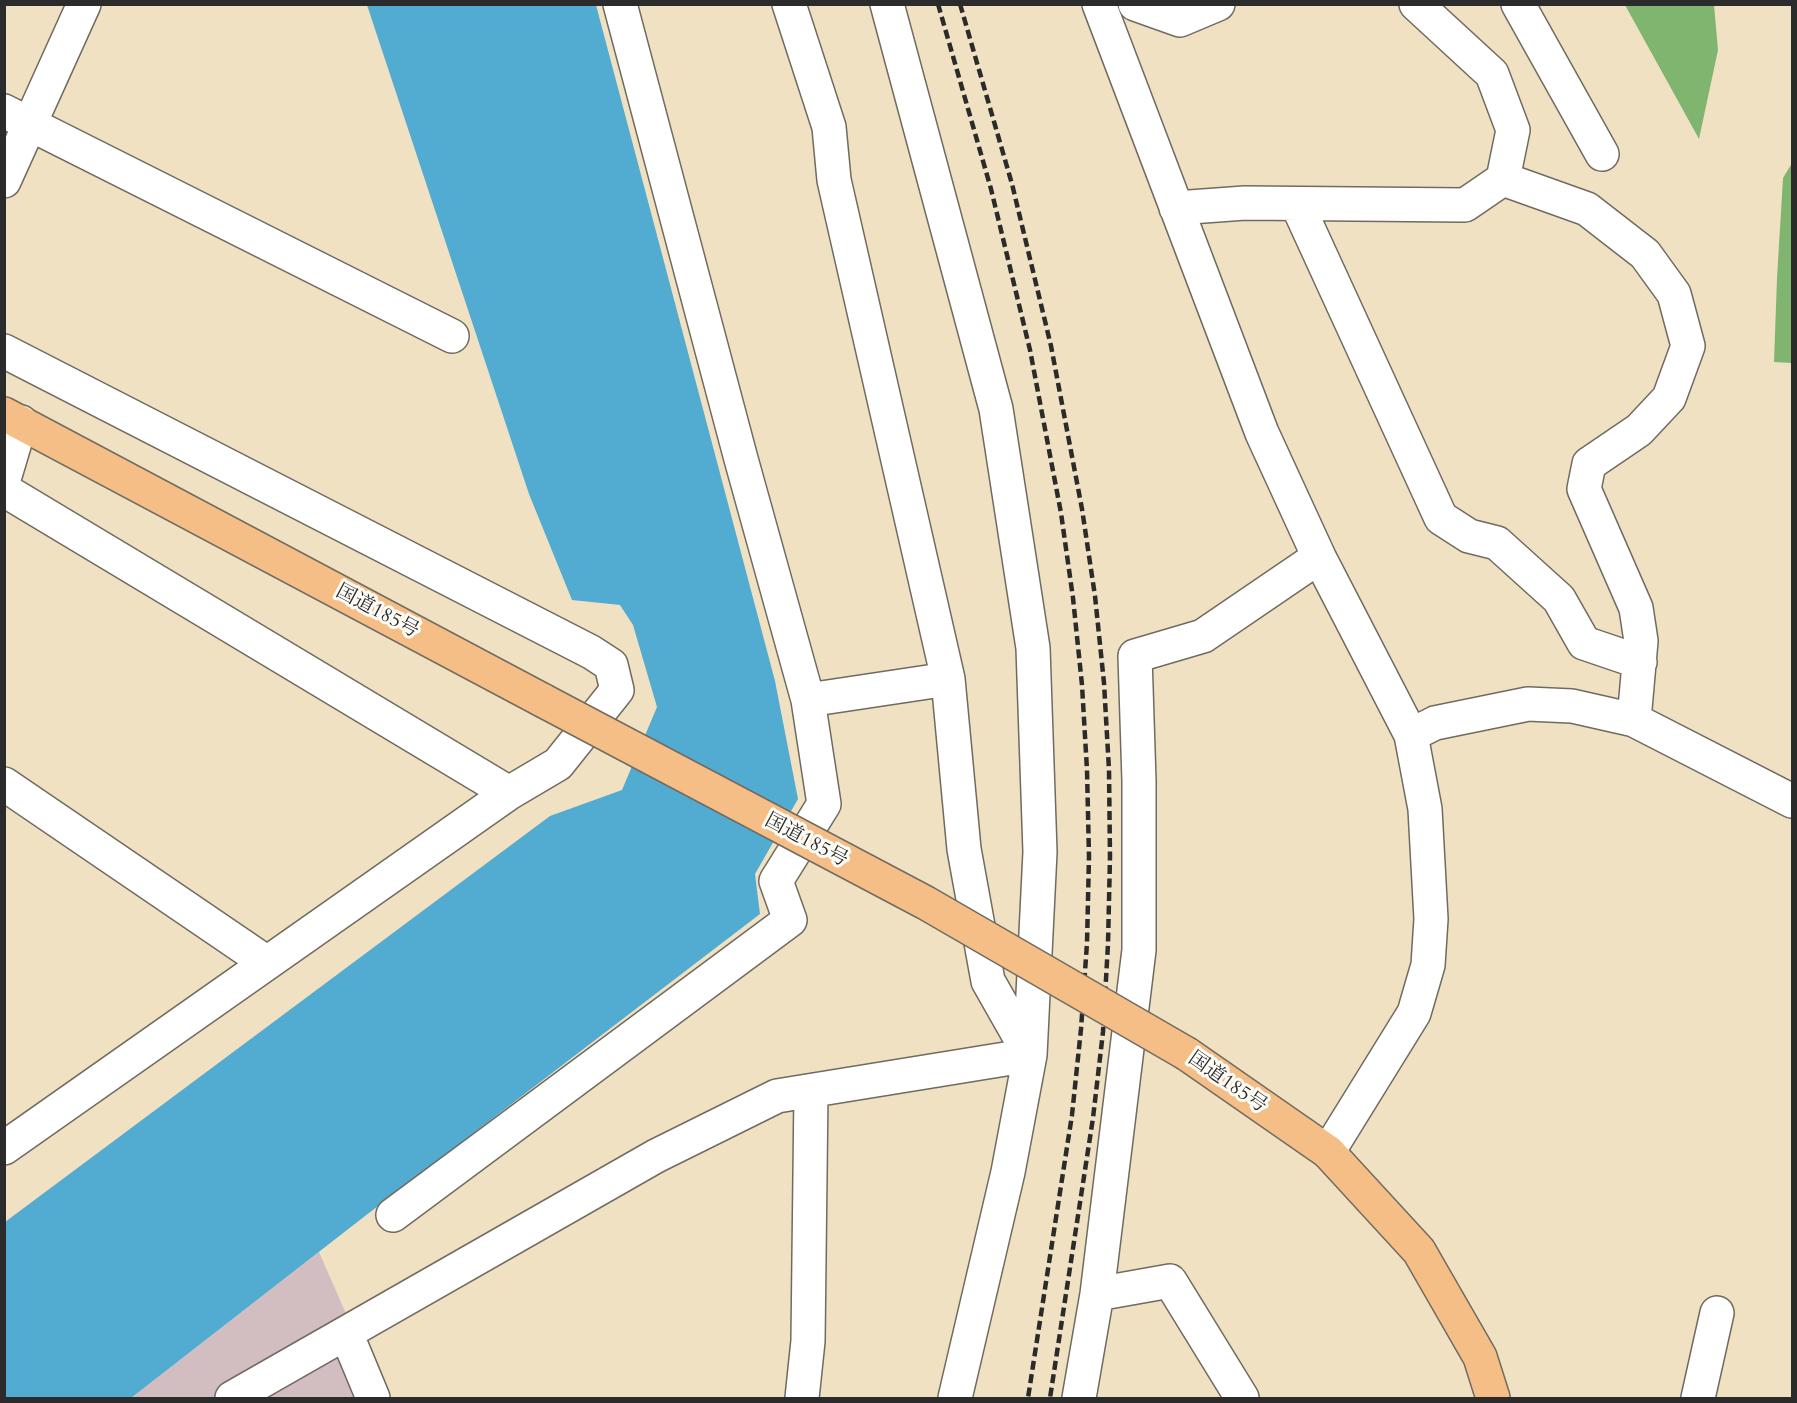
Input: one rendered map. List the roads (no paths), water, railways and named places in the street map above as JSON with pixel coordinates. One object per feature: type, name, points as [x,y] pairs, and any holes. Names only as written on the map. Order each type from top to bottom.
[{"type":"highway","name":"国道185号","points":[[13,418],[926,903],[1187,1054],[1328,1152],[1419,1251],[1480,1357],[1493,1398]]},
{"type":"street","points":[[4,180],[17,118],[84,4]]},
{"type":"street","points":[[393,1215],[790,920],[776,881],[824,804],[808,700],[741,459],[620,4]]},
{"type":"street","points":[[789,4],[829,127],[834,180],[948,679],[964,849],[988,981],[1030,1055]]},
{"type":"street","points":[[887,4],[996,409],[1033,648],[1040,852],[1030,1055],[1008,1172],[956,1398]]},
{"type":"street","points":[[1100,4],[1262,433],[1319,557],[1410,735],[1425,809],[1431,919],[1428,965],[1414,1013],[1328,1152]]},
{"type":"street","points":[[1135,4],[1180,20],[1218,4]]},
{"type":"street","points":[[1176,208],[1245,203],[1465,205],[1503,178],[1513,130],[1492,74],[1416,4]]},
{"type":"street","points":[[1518,4],[1602,154]]},
{"type":"street","points":[[17,118],[452,336]]},
{"type":"street","points":[[1503,178],[1587,209],[1645,254],[1674,294],[1688,346],[1669,398],[1639,430],[1589,464],[1584,489],[1636,608],[1641,641],[1634,720]]},
{"type":"street","points":[[1297,204],[1442,518],[1468,536],[1497,543],[1559,599],[1584,643],[1640,662]]},
{"type":"street","points":[[4,351],[591,652],[611,665],[617,690],[558,764],[509,793],[4,1148]]},
{"type":"street","points":[[4,479],[13,418]]},
{"type":"street","points":[[4,489],[509,793]]},
{"type":"street","points":[[1079,1398],[1097,1294],[1139,950],[1139,792],[1135,656],[1203,636],[1319,557]]},
{"type":"street","points":[[808,700],[948,679]]},
{"type":"street","points":[[1410,735],[1435,723],[1528,704],[1572,706],[1634,720],[1792,801]]},
{"type":"street","points":[[4,784],[267,963]]},
{"type":"street","points":[[232,1398],[656,1156],[777,1096],[1030,1055]]},
{"type":"street","points":[[802,1398],[808,1341],[811,1091]]},
{"type":"street","points":[[1097,1294],[1170,1281],[1242,1398]]},
{"type":"street","points":[[1698,1398],[1717,1313]]},
{"type":"street","points":[[346,1333],[373,1398]]},
{"type":"water","points":[[367,5],[596,5],[775,681],[798,799],[755,874],[760,914],[131,1398],[5,1398],[5,1222],[550,816],[622,790],[657,707],[633,625],[620,605],[572,600],[529,494]]},
{"type":"railway","points":[[938,4],[991,189],[1030,350],[1061,513],[1082,685],[1089,857],[1087,943],[1081,1029],[1072,1115],[1028,1398]]},
{"type":"railway","points":[[960,4],[1012,184],[1051,346],[1082,509],[1095,596],[1104,683],[1109,770],[1110,857],[1103,1032],[1093,1118],[1050,1398]]}]
